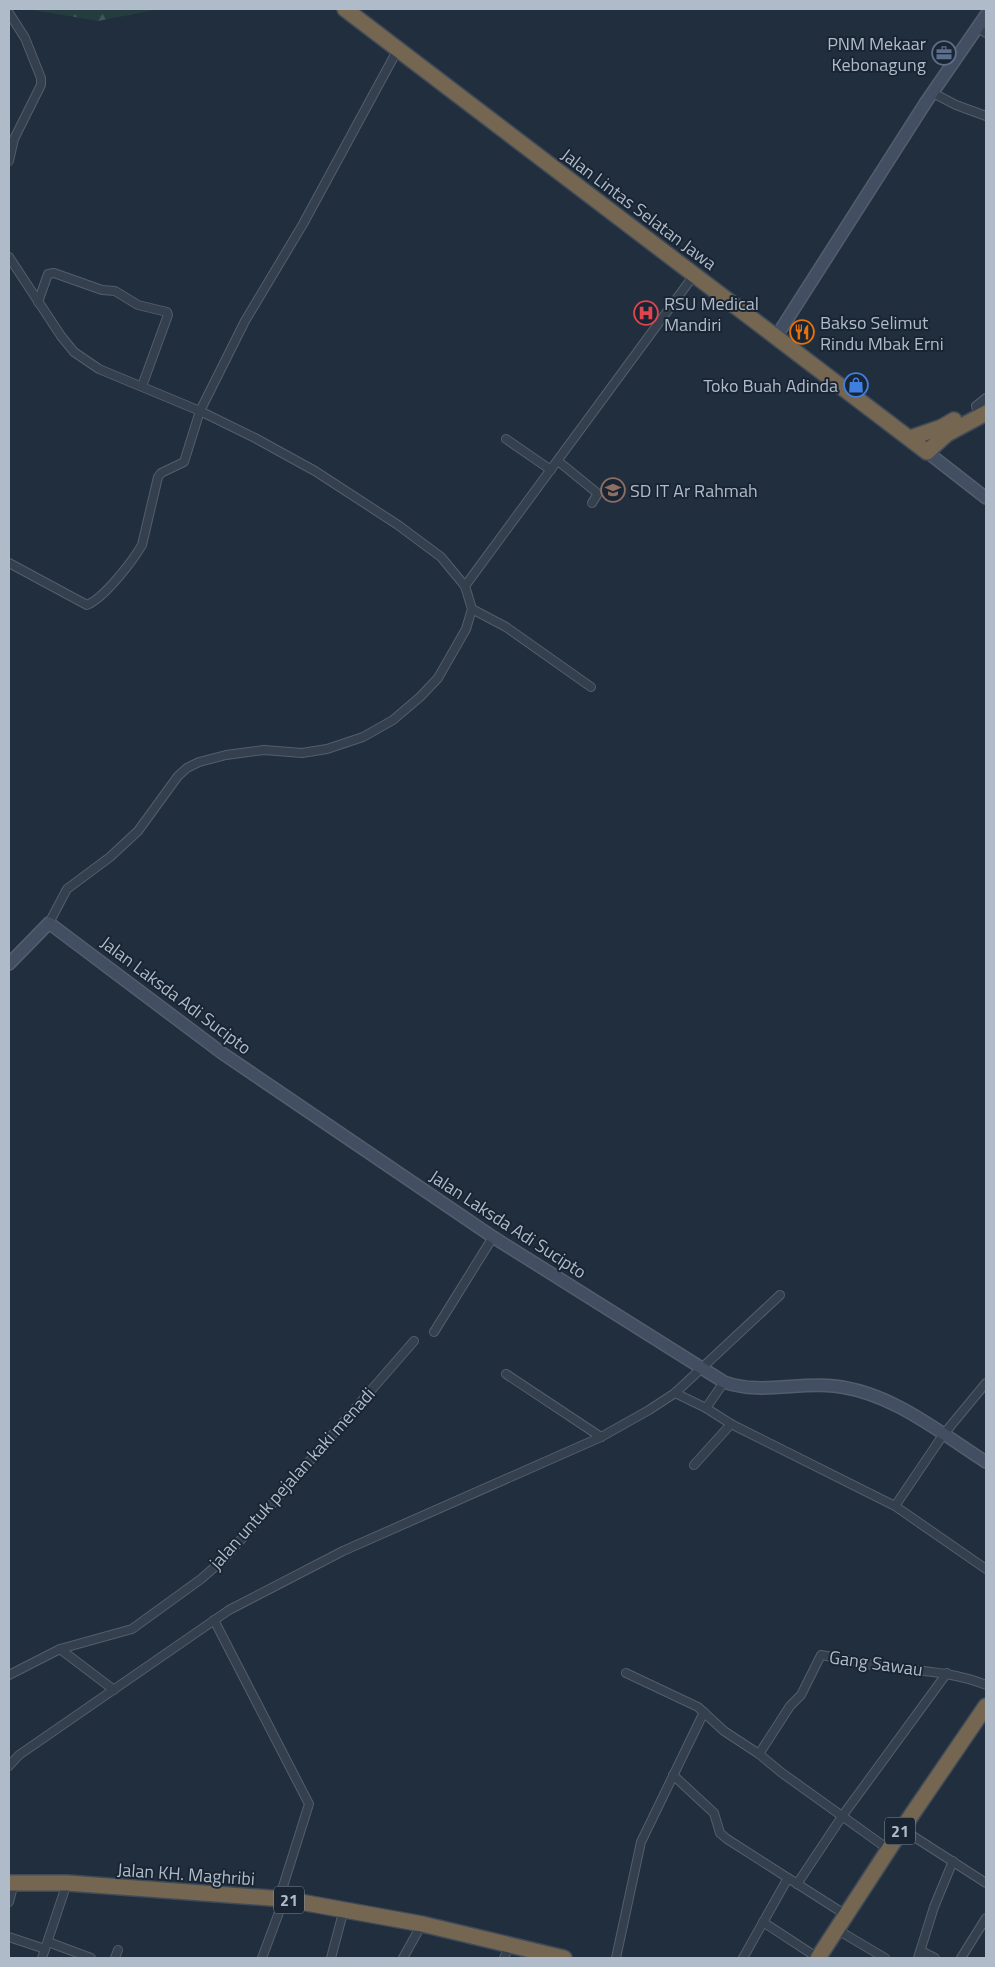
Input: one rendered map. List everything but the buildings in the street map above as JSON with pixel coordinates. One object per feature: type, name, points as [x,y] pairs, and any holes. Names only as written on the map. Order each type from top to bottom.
[{"type":"highway","name":"Jalan Lintas Selatan Jawa","points":[[345,9],[927,452]]},
{"type":"highway","points":[[910,438],[982,411]]},
{"type":"highway","points":[[927,452],[948,434],[982,411]]},
{"type":"highway","name":"21","points":[[818,1958],[888,1849],[986,1706]]},
{"type":"highway","name":"Jalan KH. Maghribi","points":[[12,1883],[67,1883],[282,1899],[422,1924],[507,1952],[564,1958]]},
{"type":"street","points":[[9,13],[18,24],[41,78],[38,95],[14,139],[9,160]]},
{"type":"street","points":[[776,336],[933,93],[982,30],[986,15]]},
{"type":"street","points":[[9,23],[18,24]]},
{"type":"street","points":[[9,563],[87,605],[99,598],[142,545],[158,477],[161,473],[184,462],[200,411],[245,321],[303,224],[398,49]]},
{"type":"street","points":[[933,93],[956,105],[986,116]]},
{"type":"street","points":[[9,257],[74,352],[99,369],[200,411],[255,438],[315,471],[398,525],[441,557],[465,586],[472,609],[466,630],[438,678],[420,697],[392,720],[363,737],[327,748],[302,753],[264,750],[226,755],[199,762],[187,768],[178,776],[138,830],[110,857],[67,889],[49,923],[9,964]]},
{"type":"street","points":[[38,302],[48,274],[54,273],[102,290],[115,292],[138,304],[167,312],[168,315],[142,386]]},
{"type":"street","points":[[465,586],[694,275]]},
{"type":"street","points":[[982,411],[976,406],[986,398]]},
{"type":"street","points":[[506,439],[551,470]]},
{"type":"street","points":[[927,452],[986,498]]},
{"type":"street","points":[[558,461],[596,492],[597,495],[592,503]]},
{"type":"street","points":[[472,609],[506,627],[591,687]]},
{"type":"street","name":"Jalan Laksda Adi Sucipto","points":[[49,923],[222,1053],[493,1237],[724,1382],[748,1389],[809,1385],[860,1390],[888,1401],[986,1462]]},
{"type":"street","points":[[434,1332],[493,1237]]},
{"type":"street","points":[[9,1766],[19,1755],[229,1610],[343,1551],[601,1437],[649,1410],[675,1393],[780,1295]]},
{"type":"street","name":"jalan untuk pejalan kaki menadi","points":[[9,1675],[60,1649],[132,1629],[201,1579],[224,1559],[414,1341]]},
{"type":"street","points":[[506,1374],[601,1437]]},
{"type":"street","points":[[706,1408],[724,1382]]},
{"type":"street","points":[[895,1506],[943,1435],[986,1383]]},
{"type":"street","points":[[675,1393],[706,1408],[731,1424],[895,1506],[986,1569]]},
{"type":"street","points":[[694,1464],[731,1424]]},
{"type":"street","points":[[214,1620],[309,1804],[282,1899],[262,1958]]},
{"type":"street","points":[[60,1649],[114,1690]]},
{"type":"street","name":"Gang Sawau","points":[[759,1754],[786,1711],[801,1695],[820,1655],[878,1665],[947,1673],[968,1677],[986,1685]]},
{"type":"street","points":[[626,1673],[680,1697],[704,1712],[724,1731],[759,1754],[782,1773],[888,1849]]},
{"type":"street","points":[[797,1884],[843,1815],[947,1673]]},
{"type":"street","points":[[616,1958],[638,1851],[704,1712]]},
{"type":"street","points":[[673,1775],[714,1813],[720,1833],[727,1839],[846,1915]]},
{"type":"street","points":[[902,1829],[986,1883]]},
{"type":"street","points":[[935,1958],[920,1955],[934,1907],[953,1861]]},
{"type":"street","points":[[743,1958],[788,1878]]},
{"type":"street","points":[[9,1902],[12,1883]]},
{"type":"street","points":[[42,1958],[67,1883]]},
{"type":"street","points":[[331,1958],[344,1909]]},
{"type":"street","points":[[961,1958],[986,1918]]},
{"type":"street","points":[[763,1922],[818,1958]]},
{"type":"street","points":[[403,1958],[422,1924]]},
{"type":"street","points":[[836,1929],[884,1958]]},
{"type":"street","points":[[9,1937],[91,1958]]},
{"type":"street","points":[[115,1958],[118,1950]]},
{"type":"green space","points":[[28,9],[159,9],[98,21]]},
{"type":"place","name":"PNM Mekaar Kebonagung","points":[[944,53]]},
{"type":"place","name":"RSU Medical Mandiri","points":[[646,313]]},
{"type":"place","name":"Bakso Selimut Rindu Mbak Erni","points":[[802,332]]},
{"type":"place","name":"Toko Buah Adinda","points":[[856,385]]},
{"type":"place","name":"SD IT Ar Rahmah","points":[[613,490]]}]
